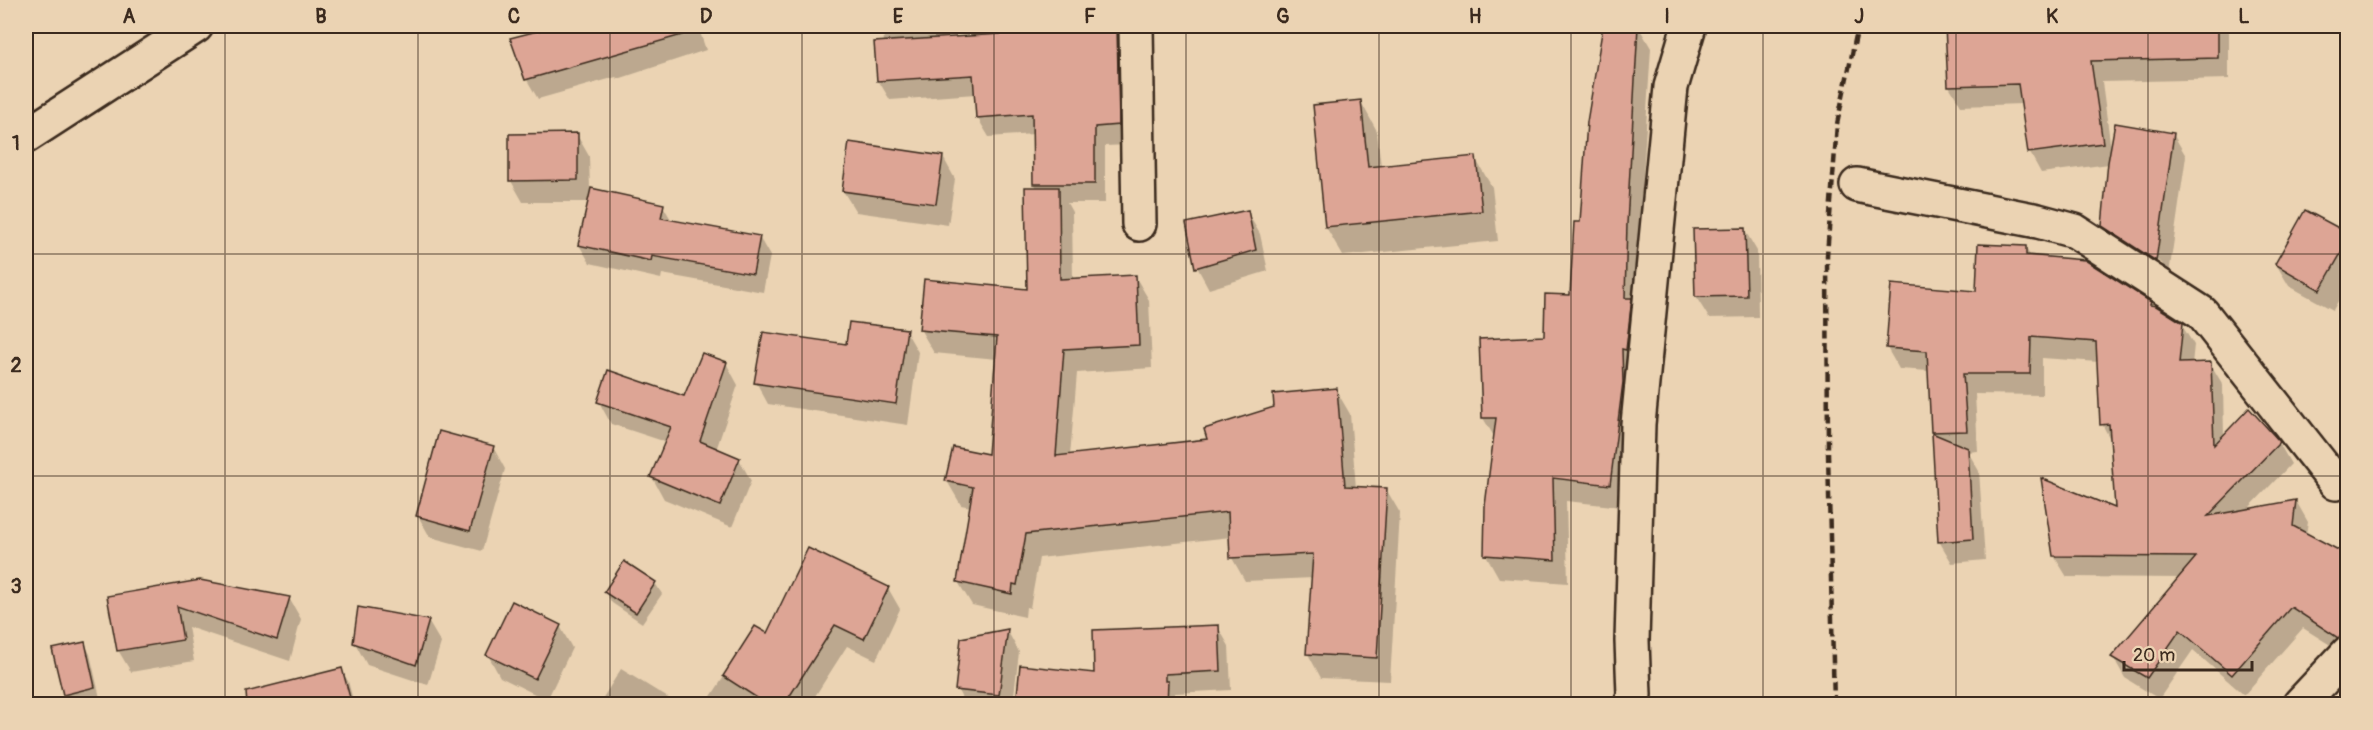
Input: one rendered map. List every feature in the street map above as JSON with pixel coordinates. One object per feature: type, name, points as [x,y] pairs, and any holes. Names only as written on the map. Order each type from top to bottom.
[{"type":"street","points":[[26,136],[196,26]]},
{"type":"street","points":[[1136,26],[1139,224]]},
{"type":"street","points":[[1631,705],[1634,695],[1632,641],[1638,424],[1671,87],[1689,26]]},
{"type":"street","points":[[1857,185],[2038,221],[2075,231],[2202,313],[2344,486]]},
{"type":"street","points":[[2300,705],[2348,653]]},
{"type":"building","points":[[557,26],[680,26],[682,35],[525,80],[510,38]]},
{"type":"building","points":[[1050,26],[1117,26],[1119,125],[1095,127],[1095,184],[1033,184],[1032,114],[976,118],[973,75],[877,81],[874,42],[1050,31]]},
{"type":"building","points":[[1603,26],[1638,26],[1625,298],[1632,298],[1626,350],[1622,349],[1623,382],[1610,485],[1553,478],[1555,560],[1484,555],[1485,506],[1496,418],[1482,418],[1479,339],[1544,336],[1545,294],[1570,295],[1574,222],[1580,222],[1587,122]]},
{"type":"building","points":[[1945,26],[2218,26],[2218,58],[2091,61],[2103,143],[2028,153],[2018,84],[1948,86]]},
{"type":"building","points":[[1361,100],[1368,167],[1476,156],[1482,211],[1325,227],[1313,105]]},
{"type":"building","points":[[2115,123],[2174,133],[2156,261],[2102,226],[2108,162]]},
{"type":"building","points":[[578,133],[578,180],[509,181],[509,134]]},
{"type":"building","points":[[849,142],[943,156],[936,204],[842,191]]},
{"type":"building","points":[[1025,187],[1059,187],[1060,279],[1136,275],[1139,345],[1064,349],[1056,456],[1207,439],[1204,429],[1274,407],[1273,394],[1337,388],[1345,486],[1387,488],[1377,658],[1306,654],[1313,554],[1230,558],[1228,512],[1026,534],[1017,585],[1013,584],[1012,594],[957,582],[973,487],[945,481],[953,447],[988,454],[997,337],[919,330],[924,279],[1027,289]]},
{"type":"building","points":[[591,188],[664,204],[661,218],[760,236],[753,274],[652,256],[651,261],[578,245]]},
{"type":"building","points":[[1248,210],[1256,250],[1195,268],[1186,223]]},
{"type":"building","points":[[2305,210],[2348,233],[2348,241],[2320,290],[2275,264]]},
{"type":"building","points":[[1745,228],[1747,296],[1695,297],[1693,229]]},
{"type":"building","points":[[1978,244],[2026,246],[2026,255],[2085,260],[2151,302],[2150,305],[2156,306],[2183,323],[2179,363],[2211,362],[2214,445],[2249,408],[2280,442],[2208,516],[2296,500],[2293,526],[2348,555],[2348,635],[2338,638],[2291,607],[2232,675],[2180,630],[2147,678],[2111,657],[2196,557],[2053,556],[2041,478],[2115,508],[2109,424],[2100,425],[2096,342],[2031,337],[2030,374],[1963,374],[1967,431],[1931,432],[1927,351],[1886,348],[1891,284],[1976,291]]},
{"type":"building","points":[[849,322],[907,329],[896,404],[754,383],[763,332],[846,344]]},
{"type":"building","points":[[702,353],[727,362],[700,441],[740,458],[720,506],[650,477],[671,427],[597,402],[608,370],[684,396]]},
{"type":"building","points":[[439,431],[494,446],[470,531],[416,516]]},
{"type":"building","points":[[1932,433],[1968,448],[1973,539],[1938,542]]},
{"type":"building","points":[[808,548],[889,587],[864,639],[835,625],[784,705],[768,705],[723,676],[755,626],[767,633]]},
{"type":"building","points":[[624,561],[656,582],[636,613],[604,592]]},
{"type":"building","points":[[200,580],[290,597],[277,640],[177,606],[183,640],[117,651],[107,596]]},
{"type":"building","points":[[512,601],[561,625],[535,679],[486,655]]},
{"type":"building","points":[[358,607],[429,620],[416,665],[353,643]]},
{"type":"building","points":[[1219,625],[1221,671],[1165,674],[1165,681],[1168,681],[1167,705],[1016,705],[1020,665],[1094,673],[1093,630]]},
{"type":"building","points":[[1008,629],[999,695],[955,690],[961,638]]},
{"type":"building","points":[[85,642],[95,687],[63,695],[52,649]]},
{"type":"building","points":[[342,668],[352,705],[247,705],[246,692]]},
{"type":"railway","points":[[1834,704],[1828,453],[1827,255],[1837,124],[1858,26]]}]
